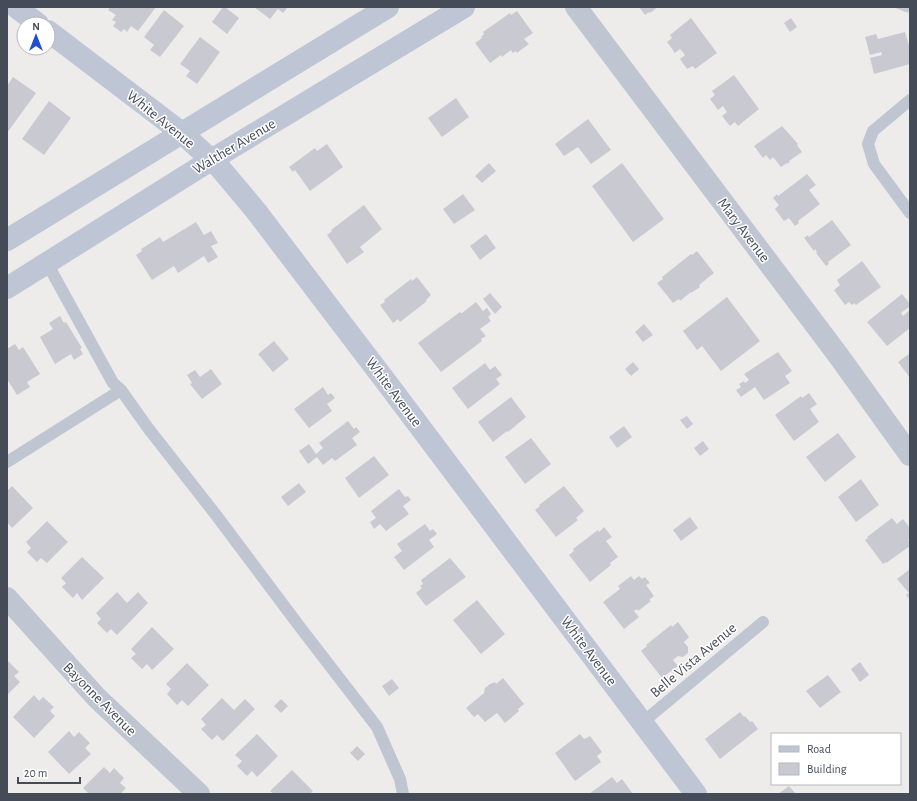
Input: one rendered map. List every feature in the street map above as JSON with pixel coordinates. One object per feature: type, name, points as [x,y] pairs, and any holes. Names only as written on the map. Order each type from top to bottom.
[{"type":"street","points":[[16,7],[28,16]]},
{"type":"street","points":[[7,240],[388,7]]},
{"type":"street","name":"Walther Avenue","points":[[7,288],[211,160],[464,7]]},
{"type":"street","name":"Mary Avenue","points":[[576,7],[838,355],[910,455]]},
{"type":"street","name":"White Avenue","points":[[56,38],[182,133],[220,168],[256,211],[696,794]]},
{"type":"street","name":"Bayonne Avenue","points":[[7,598],[97,698],[199,794]]},
{"type":"lane","points":[[910,100],[872,131],[868,144],[874,164],[910,212]]},
{"type":"lane","points":[[47,263],[113,383],[121,390],[148,428],[377,727],[400,779],[403,794]]},
{"type":"lane","points":[[7,462],[121,390]]},
{"type":"lane","name":"Belle Vista Avenue","points":[[642,722],[763,622]]},
{"type":"building","points":[[110,7],[156,7],[138,31],[131,26],[127,32],[124,29],[121,32],[113,26],[116,22],[112,20],[116,15],[108,10]]},
{"type":"building","points":[[223,7],[239,18],[227,34],[212,22]]},
{"type":"building","points":[[254,7],[288,7],[283,13],[278,9],[270,19]]},
{"type":"building","points":[[639,7],[658,7],[645,15]]},
{"type":"building","points":[[893,7],[910,7],[908,13]]},
{"type":"building","points":[[164,10],[184,26],[160,57],[150,50],[154,45],[144,37]]},
{"type":"building","points":[[517,11],[533,33],[524,39],[529,44],[517,53],[516,51],[513,53],[511,50],[502,57],[501,55],[490,63],[475,43],[482,38],[481,37],[484,34],[483,32],[510,13],[511,15]]},
{"type":"building","points":[[691,18],[717,53],[695,69],[693,66],[687,69],[680,59],[685,55],[680,49],[675,53],[667,42],[672,38],[670,35]]},
{"type":"building","points":[[791,18],[797,27],[790,32],[784,23]]},
{"type":"building","points":[[905,32],[910,49],[910,64],[874,74],[870,58],[882,55],[881,52],[870,55],[865,37],[876,34],[878,39]]},
{"type":"building","points":[[200,37],[220,52],[197,84],[186,76],[190,71],[180,64]]},
{"type":"building","points":[[734,75],[759,109],[738,126],[735,122],[730,126],[722,116],[727,112],[723,106],[718,110],[710,99],[715,95],[712,91]]},
{"type":"building","points":[[13,77],[36,93],[7,133],[7,86]]},
{"type":"building","points":[[456,98],[469,117],[442,137],[428,118]]},
{"type":"building","points":[[49,101],[71,118],[44,155],[22,139]]},
{"type":"building","points":[[588,119],[611,150],[591,164],[578,147],[564,156],[555,144]]},
{"type":"building","points":[[782,126],[798,144],[797,145],[802,152],[781,167],[773,157],[770,160],[766,155],[763,158],[754,146]]},
{"type":"building","points":[[327,144],[343,167],[310,191],[295,170],[293,172],[289,167],[315,148],[317,151]]},
{"type":"building","points":[[489,163],[496,171],[482,183],[475,176]]},
{"type":"building","points":[[622,163],[664,219],[633,242],[592,186]]},
{"type":"building","points":[[807,174],[816,185],[809,190],[820,204],[798,221],[799,223],[795,226],[789,218],[784,221],[775,209],[779,205],[773,198],[777,194],[778,196]]},
{"type":"building","points":[[463,194],[475,210],[454,224],[443,209]]},
{"type":"building","points":[[364,205],[382,229],[360,247],[364,252],[347,264],[327,235],[332,231],[331,230]]},
{"type":"building","points":[[832,220],[851,245],[828,262],[829,264],[826,266],[816,253],[817,252],[815,249],[814,251],[804,238],[808,235],[809,237]]},
{"type":"building","points":[[196,222],[204,235],[211,231],[218,243],[211,246],[218,257],[208,263],[204,256],[178,273],[174,266],[152,280],[136,255],[142,251],[141,249],[160,237],[163,242]]},
{"type":"building","points":[[486,234],[496,248],[480,260],[470,246]]},
{"type":"building","points":[[697,251],[714,273],[699,285],[700,287],[680,301],[679,299],[673,303],[657,283],[663,279],[662,277]]},
{"type":"building","points":[[862,261],[881,287],[856,305],[854,303],[852,305],[849,302],[845,305],[834,290],[840,285],[837,280]]},
{"type":"building","points":[[417,277],[431,295],[426,300],[427,301],[400,322],[398,319],[393,323],[380,305],[385,302],[384,300],[411,279],[412,281]]},
{"type":"building","points":[[490,293],[502,307],[495,314],[483,299]]},
{"type":"building","points":[[902,294],[910,304],[910,306],[901,313],[903,316],[910,310],[910,328],[887,346],[867,322]]},
{"type":"building","points":[[727,297],[760,341],[721,371],[702,346],[697,350],[683,331]]},
{"type":"building","points":[[476,302],[483,311],[487,308],[491,314],[488,317],[491,321],[480,329],[486,336],[481,339],[482,341],[441,372],[418,343]]},
{"type":"building","points":[[60,316],[64,323],[66,322],[82,348],[80,349],[83,354],[74,360],[71,354],[55,364],[40,337],[53,329],[49,323]]},
{"type":"building","points":[[644,324],[653,335],[643,342],[635,332]]},
{"type":"building","points":[[274,341],[289,359],[273,372],[258,354]]},
{"type":"building","points":[[15,344],[19,350],[23,347],[40,374],[27,382],[30,387],[17,395],[7,379],[7,349]]},
{"type":"building","points":[[778,352],[792,371],[785,376],[790,383],[764,400],[755,387],[741,397],[736,390],[741,387],[739,384],[744,381],[745,383],[749,380],[744,374]]},
{"type":"building","points":[[910,353],[910,378],[898,362]]},
{"type":"building","points":[[633,362],[639,369],[631,376],[625,369]]},
{"type":"building","points":[[485,363],[490,370],[495,366],[502,375],[496,379],[500,384],[468,409],[452,388]]},
{"type":"building","points":[[211,369],[222,384],[202,399],[190,384],[192,383],[187,375],[195,370],[200,377]]},
{"type":"building","points":[[323,387],[328,395],[331,393],[335,398],[327,404],[332,411],[309,428],[294,409]]},
{"type":"building","points":[[809,393],[817,404],[810,409],[819,422],[794,441],[775,415],[801,396],[802,398]]},
{"type":"building","points":[[511,397],[526,417],[493,442],[478,422]]},
{"type":"building","points":[[687,416],[693,424],[687,429],[680,420]]},
{"type":"building","points":[[348,421],[354,429],[356,427],[360,432],[352,438],[357,445],[335,461],[332,458],[323,465],[317,457],[308,464],[299,451],[309,444],[316,454],[323,448],[319,443]]},
{"type":"building","points":[[624,426],[632,437],[617,448],[609,437]]},
{"type":"building","points":[[838,433],[856,457],[825,482],[806,457]]},
{"type":"building","points":[[531,438],[551,464],[525,484],[505,457]]},
{"type":"building","points":[[703,441],[709,449],[700,456],[694,448]]},
{"type":"building","points":[[374,456],[389,475],[359,498],[345,478]]},
{"type":"building","points":[[861,479],[879,505],[856,522],[838,497]]},
{"type":"building","points":[[299,483],[306,492],[288,506],[281,497]]},
{"type":"building","points":[[12,486],[33,508],[12,528],[7,522],[7,491]]},
{"type":"building","points":[[564,486],[584,511],[576,518],[578,520],[556,537],[535,510],[540,506],[539,505]]},
{"type":"building","points":[[399,489],[405,497],[408,496],[411,500],[403,506],[409,514],[386,531],[380,524],[374,529],[370,522],[376,518],[371,511]]},
{"type":"building","points":[[690,517],[698,528],[681,541],[673,530]]},
{"type":"building","points":[[892,518],[897,524],[903,519],[910,528],[910,538],[908,540],[910,546],[883,564],[865,540]]},
{"type":"building","points":[[47,521],[68,542],[47,563],[41,558],[37,562],[27,552],[31,548],[26,542]]},
{"type":"building","points":[[425,524],[430,531],[433,529],[437,534],[429,540],[434,547],[404,570],[394,557],[402,551],[397,544]]},
{"type":"building","points":[[604,527],[612,537],[606,541],[618,557],[610,563],[611,565],[590,582],[569,555],[574,551],[573,549]]},
{"type":"building","points":[[82,557],[104,578],[82,600],[77,593],[73,598],[62,587],[66,583],[61,578]]},
{"type":"building","points":[[450,558],[466,577],[426,606],[416,593],[422,588],[420,586],[423,584],[421,580]]},
{"type":"building","points":[[910,569],[910,600],[906,595],[909,593],[897,579]]},
{"type":"building","points":[[631,576],[634,580],[639,576],[642,579],[645,577],[650,583],[646,585],[654,596],[649,600],[651,601],[638,611],[637,609],[634,611],[639,617],[624,629],[603,602],[620,589],[618,586]]},
{"type":"building","points":[[117,592],[127,603],[138,592],[148,603],[117,635],[111,629],[107,633],[97,623],[101,619],[96,613]]},
{"type":"building","points":[[477,600],[505,634],[481,654],[453,620]]},
{"type":"building","points":[[678,622],[689,637],[684,642],[688,647],[688,653],[683,657],[678,656],[673,660],[678,666],[662,678],[641,651],[647,646],[646,645],[671,625],[672,627]]},
{"type":"building","points":[[152,627],[174,649],[152,670],[147,664],[142,669],[131,658],[136,654],[131,649]]},
{"type":"building","points":[[8,661],[19,672],[14,676],[20,682],[7,695],[7,662]]},
{"type":"building","points":[[860,662],[869,675],[860,682],[851,669]]},
{"type":"building","points":[[187,663],[209,685],[188,706],[182,700],[177,705],[167,694],[171,689],[166,684]]},
{"type":"building","points":[[828,675],[841,692],[820,708],[806,691]]},
{"type":"building","points":[[503,678],[524,704],[518,709],[519,711],[505,723],[497,713],[485,722],[478,714],[474,717],[466,708],[484,693],[485,688],[495,682],[496,684]]},
{"type":"building","points":[[392,679],[399,688],[389,696],[382,686]]},
{"type":"building","points":[[34,695],[39,701],[43,697],[54,707],[50,711],[55,716],[34,738],[13,717]]},
{"type":"building","points":[[222,698],[234,710],[245,699],[255,709],[223,741],[217,735],[212,740],[201,729],[206,725],[201,719]]},
{"type":"building","points":[[281,699],[288,706],[281,713],[274,706]]},
{"type":"building","points":[[740,712],[750,722],[752,721],[758,729],[720,759],[705,739]]},
{"type":"building","points":[[69,731],[74,737],[79,732],[90,743],[85,748],[91,754],[69,774],[48,752]]},
{"type":"building","points":[[257,734],[278,756],[257,777],[252,771],[247,776],[237,766],[242,761],[235,755]]},
{"type":"building","points":[[580,734],[584,739],[590,736],[602,752],[597,756],[601,762],[575,781],[555,753]]},
{"type":"building","points":[[357,746],[365,754],[358,761],[350,753]]},
{"type":"building","points":[[104,767],[110,773],[114,768],[124,778],[120,783],[126,788],[120,794],[89,794],[83,788]]},
{"type":"building","points":[[292,770],[313,791],[310,794],[274,794],[270,791]]},
{"type":"building","points":[[612,777],[617,783],[622,779],[633,794],[589,794]]},
{"type":"building","points":[[789,786],[796,794],[778,794]]}]
